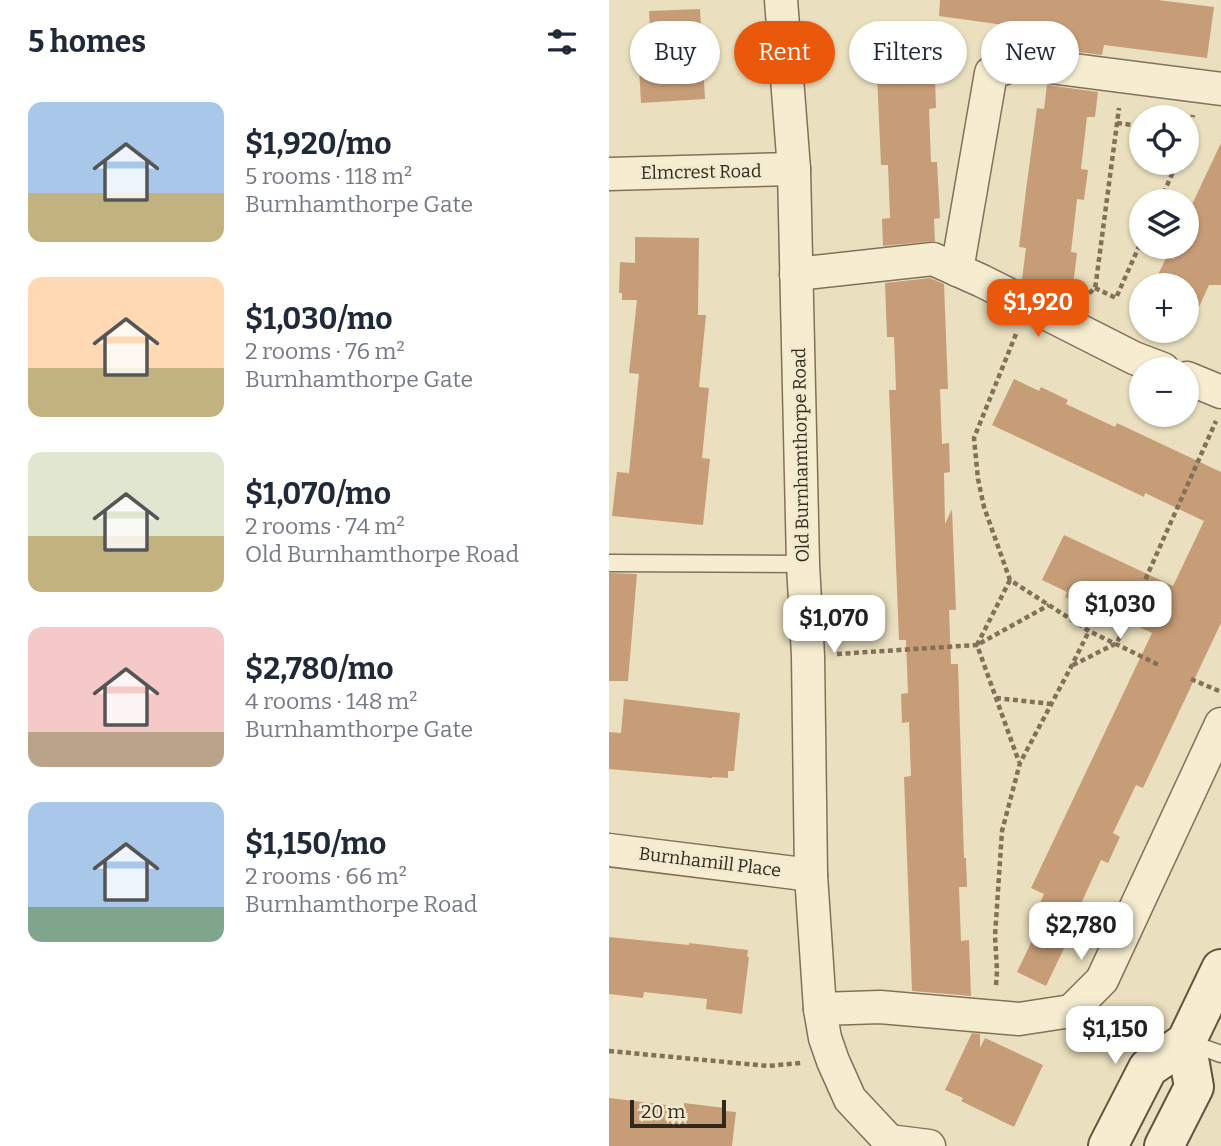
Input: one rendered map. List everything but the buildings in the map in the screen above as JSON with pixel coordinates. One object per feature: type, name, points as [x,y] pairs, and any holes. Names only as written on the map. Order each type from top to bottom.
[{"type":"main road","points":[[1164,1146],[1194,1087],[1221,969]]},
{"type":"main road","points":[[1108,1146],[1147,1068],[1204,1048]]},
{"type":"street","name":"Old Burnhamthorpe Road","points":[[781,0],[794,169],[803,564],[808,656],[811,875],[820,1009],[825,1038],[850,1099],[889,1144],[929,1146]]},
{"type":"street","points":[[957,270],[991,73],[1019,63],[1221,89]]},
{"type":"street","name":"Elmcrest Road","points":[[609,174],[794,169]]},
{"type":"street","points":[[796,274],[933,259],[1132,357]]},
{"type":"street","points":[[1199,384],[1221,392]]},
{"type":"street","points":[[820,1009],[880,1007],[1019,1019],[1071,1011],[1102,980],[1221,724]]},
{"type":"street","name":"Burnhamill Place","points":[[609,850],[811,875]]},
{"type":"lane","points":[[609,563],[803,564]]},
{"type":"path","points":[[1071,326],[1083,300],[1095,288],[1123,76]]},
{"type":"path","points":[[1117,123],[1129,124]]},
{"type":"path","points":[[1095,288],[1116,298],[1134,259]]},
{"type":"path","points":[[1028,304],[974,438],[984,507],[1010,580],[1089,631],[1159,665]]},
{"type":"path","points":[[1072,666],[1117,643],[1221,410]]},
{"type":"path","points":[[1010,580],[977,645],[1020,763]]},
{"type":"path","points":[[808,656],[977,645],[1049,605]]},
{"type":"path","points":[[993,1017],[1002,831],[1020,763],[1089,631]]},
{"type":"path","points":[[1191,679],[1221,692]]},
{"type":"path","points":[[996,698],[1052,704]]},
{"type":"path","points":[[609,1051],[768,1066],[833,1061]]}]
